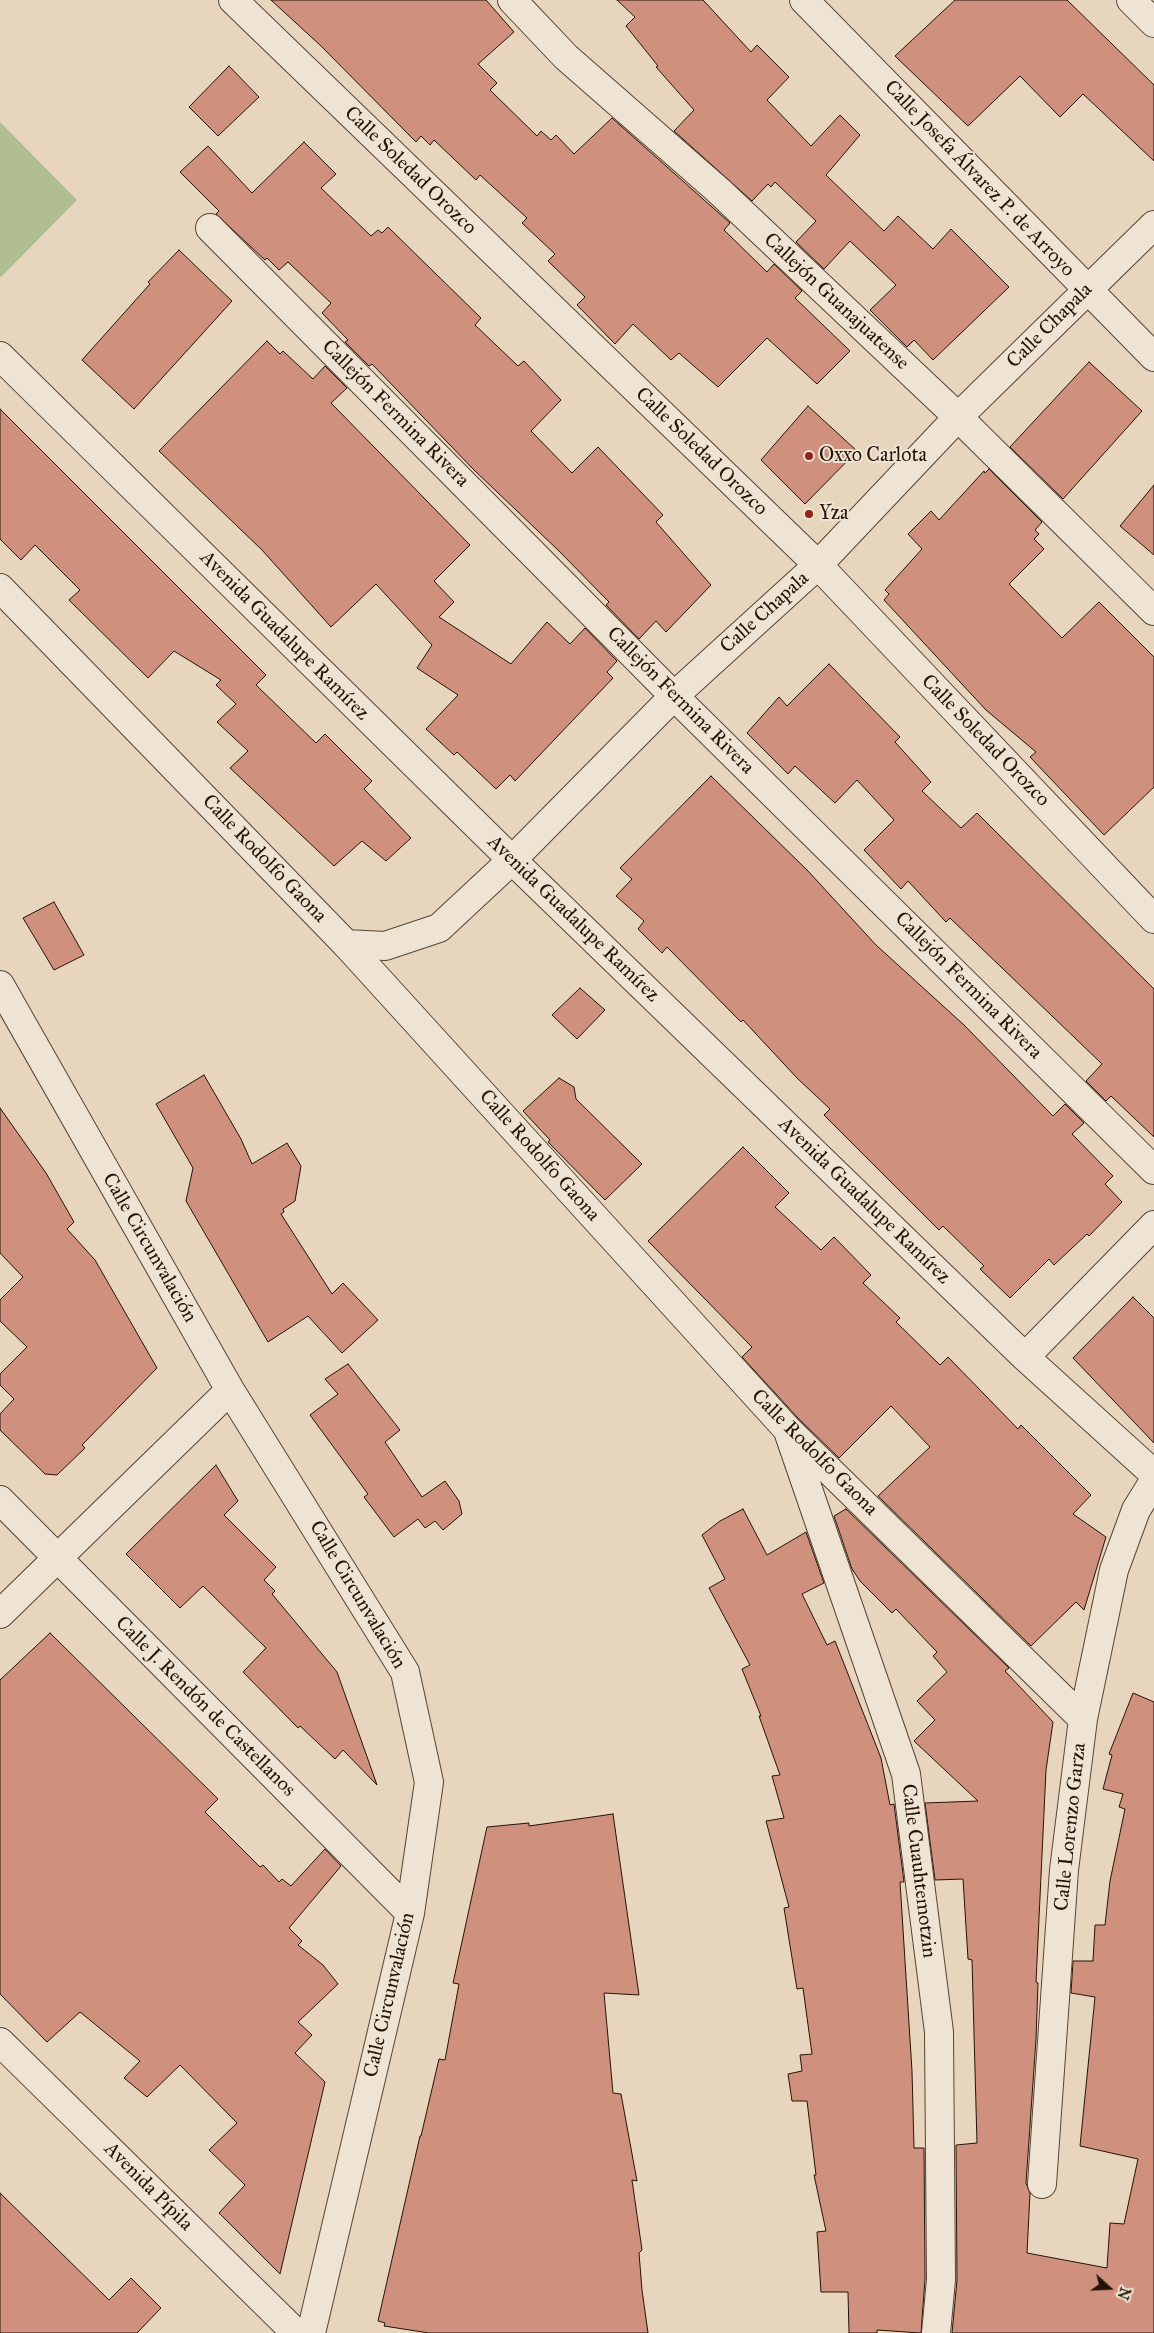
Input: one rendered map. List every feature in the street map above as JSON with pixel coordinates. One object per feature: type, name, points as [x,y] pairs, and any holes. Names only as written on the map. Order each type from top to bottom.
[{"type":"street","name":"Calle Soledad Orozco","points":[[233,0],[818,565],[1154,919]]},
{"type":"street","name":"Callejón Guanajuatense","points":[[512,0],[566,57],[719,191],[958,417],[1154,611]]},
{"type":"street","name":"Calle Josefa Álvarez P. de Arroyo","points":[[804,0],[1154,357]]},
{"type":"street","points":[[1131,0],[1154,23]]},
{"type":"street","name":"Calle Chapala","points":[[346,944],[385,946],[439,928],[512,860],[674,696],[818,565],[958,417],[1154,225]]},
{"type":"street","name":"Callejón Fermina Rivera","points":[[210,228],[674,696],[1154,1170]]},
{"type":"street","name":"Avenida Guadalupe Ramírez","points":[[0,356],[512,860],[1025,1357],[1154,1474]]},
{"type":"street","name":"Calle Rodolfo Gaona","points":[[0,588],[346,944],[787,1429],[1084,1719]]},
{"type":"street","name":"Calle Circunvalación","points":[[0,985],[230,1390],[405,1672],[429,1782],[410,1914],[311,2333]]},
{"type":"street","points":[[1025,1357],[1154,1225]]},
{"type":"street","points":[[0,1614],[230,1390]]},
{"type":"street","name":"Calle Cuauhtemotzin","points":[[787,1429],[906,1774],[938,2032],[941,2280],[936,2333]]},
{"type":"street","name":"Calle Lorenzo Garza","points":[[1042,2184],[1064,1870],[1084,1719],[1114,1570],[1136,1510],[1154,1482]]},
{"type":"street","name":"Calle J. Rendón de Castellanos","points":[[0,1500],[410,1914]]},
{"type":"street","name":"Avenida Pípila","points":[[0,2042],[296,2333]]},
{"type":"green space","points":[[0,122],[77,200],[1,277],[0,276]]},
{"type":"building","points":[[271,0],[486,0],[514,32],[478,64],[497,83],[490,90],[537,136],[541,131],[551,140],[556,135],[574,154],[612,118],[730,223],[724,230],[767,272],[774,264],[802,291],[795,298],[850,351],[817,384],[767,338],[718,387],[679,353],[671,360],[633,324],[615,344],[577,305],[585,297],[548,261],[555,254],[522,223],[527,218],[480,175],[476,180],[434,140],[430,145],[421,136],[416,142],[321,46]]},
{"type":"building","points":[[617,0],[703,0],[751,52],[757,45],[789,77],[767,100],[811,146],[840,115],[860,135],[826,175],[884,231],[898,216],[933,249],[951,229],[1009,287],[933,360],[914,340],[907,347],[870,310],[896,285],[850,241],[824,269],[796,242],[816,221],[775,182],[771,187],[768,184],[752,201],[674,131],[694,110],[656,67],[658,66],[626,26],[635,17]]},
{"type":"building","points":[[955,0],[1067,0],[1154,85],[1154,161],[1083,94],[1060,117],[1020,76],[968,126],[895,56]]},
{"type":"building","points":[[229,66],[259,97],[218,136],[189,107]]},
{"type":"building","points":[[304,142],[336,174],[321,188],[371,236],[378,230],[382,233],[388,227],[481,318],[475,325],[518,366],[524,361],[561,400],[531,431],[572,473],[598,447],[663,515],[656,522],[711,585],[666,632],[656,621],[639,639],[606,605],[609,602],[559,551],[474,470],[372,364],[369,366],[345,342],[348,340],[322,313],[331,303],[288,262],[279,270],[267,258],[265,260],[216,214],[219,211],[180,172],[208,146],[252,193]]},
{"type":"building","points":[[179,250],[232,301],[134,409],[82,360],[150,284],[148,282]]},
{"type":"building","points":[[267,341],[280,354],[283,351],[313,379],[325,366],[347,388],[331,403],[470,545],[434,581],[454,602],[439,617],[511,664],[547,622],[570,644],[585,628],[617,661],[607,672],[613,678],[515,781],[510,775],[496,789],[457,752],[454,755],[426,729],[458,695],[417,668],[432,645],[376,584],[331,627],[262,550],[159,451]]},
{"type":"building","points":[[1089,362],[1142,411],[1063,499],[1010,447]]},
{"type":"building","name":"Oxxo Carlota","points":[[808,406],[857,451],[805,504],[761,460]]},
{"type":"building","points":[[0,409],[266,675],[256,685],[316,743],[325,734],[372,781],[364,789],[411,838],[386,861],[362,841],[334,866],[230,768],[248,751],[217,722],[236,704],[216,685],[221,680],[174,651],[148,678],[69,600],[80,590],[35,545],[21,560],[0,539]]},
{"type":"building","points":[[989,469],[1042,522],[1035,530],[1039,534],[1034,539],[1044,549],[1009,584],[1062,638],[1099,602],[1154,657],[1154,787],[1104,835],[1030,757],[1036,752],[986,710],[884,600],[889,594],[885,590],[922,549],[908,534],[931,511],[939,520],[984,471],[985,473]]},
{"type":"building","points":[[1154,485],[1154,555],[1120,526]]},
{"type":"building","points":[[829,664],[900,737],[895,742],[931,782],[922,791],[961,828],[977,813],[1154,989],[1154,1137],[1111,1096],[1106,1101],[1086,1081],[1102,1064],[950,918],[946,922],[908,881],[901,889],[864,850],[894,820],[857,780],[835,803],[795,766],[788,774],[747,733],[779,697],[787,706]]},
{"type":"building","points":[[711,776],[808,871],[876,945],[964,1025],[1053,1116],[1065,1104],[1084,1123],[1072,1134],[1113,1176],[1105,1184],[1122,1202],[1089,1236],[1087,1234],[1054,1265],[1049,1259],[1010,1298],[980,1269],[984,1266],[943,1226],[939,1230],[824,1115],[830,1109],[797,1078],[743,1020],[741,1022],[667,947],[662,953],[638,929],[644,921],[616,896],[632,879],[620,868]]},
{"type":"building","points":[[54,902],[84,955],[54,970],[23,918]]},
{"type":"building","points":[[580,988],[605,1010],[577,1039],[552,1015]]},
{"type":"building","points":[[204,1075],[241,1139],[252,1164],[287,1143],[301,1166],[295,1201],[283,1209],[284,1212],[281,1214],[332,1294],[343,1283],[378,1320],[342,1353],[308,1316],[268,1342],[186,1201],[193,1168],[156,1104]]},
{"type":"building","points":[[559,1078],[574,1087],[576,1099],[642,1164],[605,1200],[548,1142],[550,1140],[523,1111]]},
{"type":"building","points":[[0,1108],[46,1173],[74,1222],[67,1229],[95,1260],[157,1368],[82,1445],[85,1448],[57,1475],[45,1474],[0,1430],[0,1414],[14,1399],[0,1385],[0,1374],[27,1347],[0,1321],[0,1300],[23,1277],[0,1253]]},
{"type":"building","points":[[743,1147],[789,1193],[775,1207],[821,1250],[834,1237],[871,1275],[863,1283],[900,1318],[896,1322],[940,1365],[948,1357],[1018,1429],[1021,1425],[1091,1495],[1073,1514],[1106,1537],[1084,1610],[1076,1602],[1031,1646],[878,1496],[930,1447],[891,1406],[839,1458],[798,1418],[742,1357],[752,1347],[648,1241]]},
{"type":"building","points":[[1133,1297],[1154,1318],[1154,1443],[1073,1358]]},
{"type":"building","points":[[348,1364],[400,1430],[385,1442],[422,1497],[445,1481],[459,1501],[462,1514],[443,1530],[435,1521],[425,1528],[418,1519],[394,1537],[364,1497],[368,1494],[310,1415],[338,1394],[325,1379]]},
{"type":"building","points":[[216,1465],[238,1501],[224,1515],[276,1567],[264,1580],[275,1591],[272,1594],[337,1672],[377,1785],[343,1750],[335,1759],[300,1726],[298,1728],[243,1672],[266,1648],[203,1586],[180,1608],[126,1554]]},
{"type":"building","points":[[743,1509],[767,1555],[806,1532],[824,1583],[802,1594],[827,1645],[835,1641],[881,1758],[890,1805],[894,1804],[904,1882],[900,1882],[912,2071],[914,2148],[924,2148],[925,2279],[921,2333],[877,2330],[877,2333],[849,2333],[848,2292],[821,2292],[817,2232],[826,2231],[814,2175],[816,2175],[807,2101],[792,2101],[788,2074],[802,2071],[800,2055],[812,2054],[803,1988],[797,1989],[784,1908],[789,1907],[766,1821],[784,1818],[772,1776],[780,1775],[759,1716],[761,1716],[742,1669],[750,1665],[709,1588],[725,1579],[702,1535],[720,1521]]},
{"type":"building","points":[[846,1509],[1009,1668],[1005,1671],[1053,1722],[1046,1770],[1036,1982],[1038,1983],[1036,2039],[1026,2183],[1030,2193],[1027,2253],[1107,2268],[1110,2223],[1124,2224],[1138,2159],[1080,2146],[1095,1997],[1071,1993],[1073,1961],[1093,1961],[1095,1925],[1105,1925],[1110,1881],[1125,1809],[1119,1807],[1123,1794],[1103,1789],[1112,1755],[1109,1754],[1133,1693],[1154,1702],[1154,2333],[952,2333],[957,2280],[956,2145],[977,2143],[972,1960],[968,1959],[963,1879],[935,1880],[925,1803],[978,1801],[914,1741],[935,1720],[917,1701],[947,1672],[933,1656],[937,1652],[896,1609],[892,1613],[860,1581],[852,1569],[834,1516]]},
{"type":"building","points":[[50,1633],[218,1799],[205,1812],[260,1867],[263,1865],[279,1882],[282,1879],[291,1886],[325,1849],[341,1866],[289,1928],[302,1941],[298,1945],[323,1965],[338,1984],[298,2022],[312,2035],[295,2053],[325,2082],[280,2274],[219,2213],[245,2185],[209,2150],[237,2123],[180,2065],[147,2097],[124,2078],[140,2061],[80,2012],[47,2042],[0,1994],[0,1680]]},
{"type":"building","points":[[613,1814],[639,1995],[604,1993],[613,2093],[621,2094],[637,2181],[632,2180],[642,2250],[639,2253],[648,2333],[429,2333],[384,2326],[385,2323],[378,2321],[439,2059],[445,2060],[459,1984],[453,1983],[487,1827],[529,1823],[529,1826]]},
{"type":"building","points":[[0,2193],[109,2300],[131,2278],[161,2308],[137,2333],[0,2333]]},
{"type":"place","name":"Oxxo Carlota","points":[[809,456]]},
{"type":"place","name":"Yza","points":[[809,514]]}]
